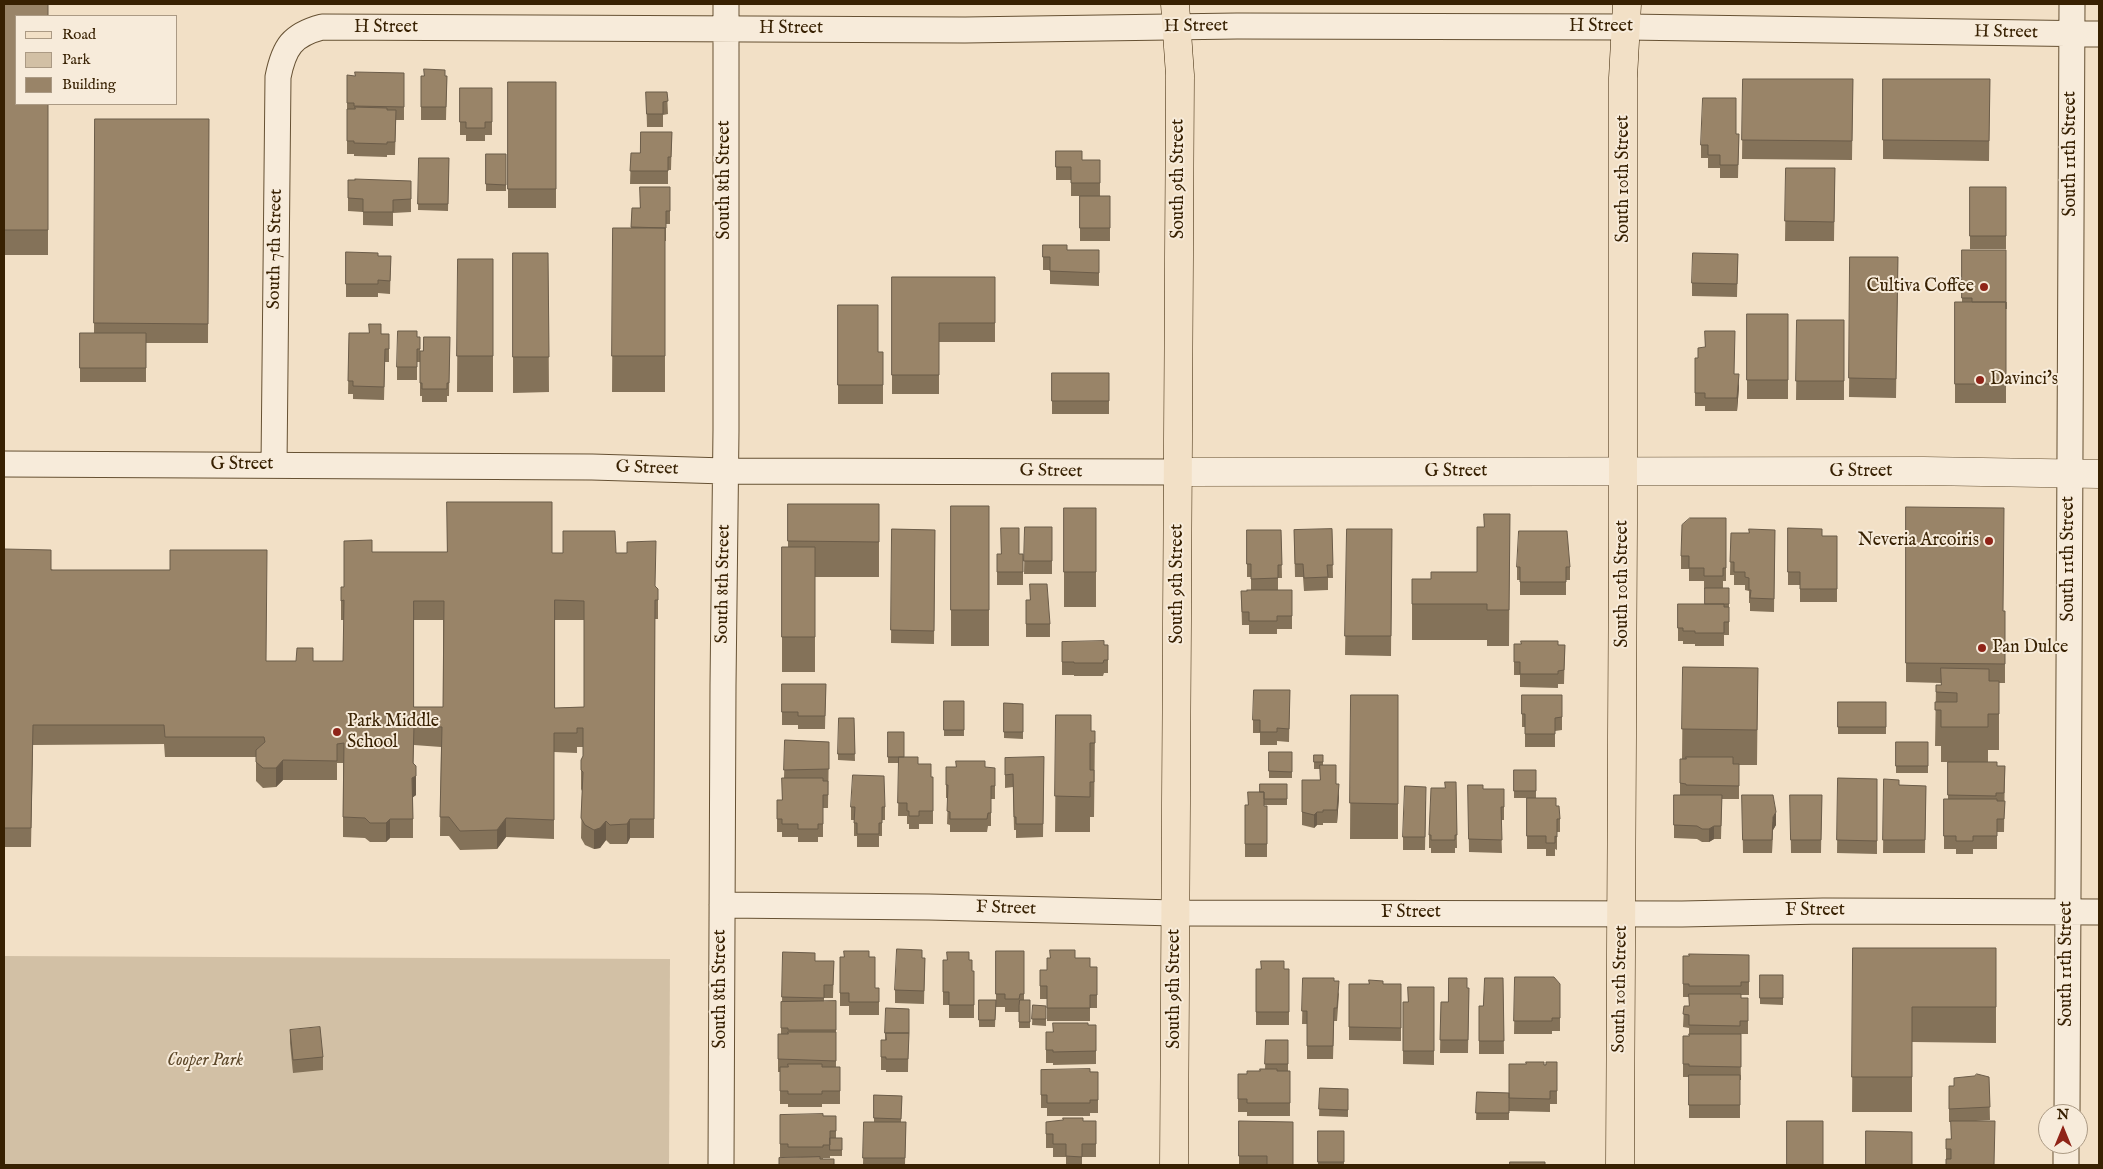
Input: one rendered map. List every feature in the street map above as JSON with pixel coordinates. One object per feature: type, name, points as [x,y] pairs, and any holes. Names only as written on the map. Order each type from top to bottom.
[{"type":"main road","name":"South 9th Street","points":[[1174,1165],[1180,75],[1176,15]]},
{"type":"main road","name":"South 10th Street","points":[[1620,1165],[1623,78],[1627,15]]},
{"type":"street","name":"South 11th Street","points":[[2067,1104],[2072,4]]},
{"type":"street","name":"H Street","points":[[295,38],[305,32],[322,27],[726,16],[974,30],[1176,15],[1627,15],[2099,34]]},
{"type":"street","name":"South 8th Street","points":[[721,1165],[726,471],[726,16]]},
{"type":"street","name":"South 7th Street","points":[[274,465],[278,77],[286,49],[295,38]]},
{"type":"street","name":"G Street","points":[[4,464],[592,467],[726,471],[1623,473],[1924,471],[2099,474]]},
{"type":"street","name":"F Street","points":[[722,905],[929,906],[1176,912],[1622,914],[1822,910],[2099,912]]},
{"type":"green space","name":"Cooper Park","points":[[4,956],[670,959],[669,1165],[4,1165]]},
{"type":"building","points":[[4,4],[48,4],[48,15],[15,15],[15,105],[48,105],[48,230],[4,230]]},
{"type":"building","points":[[424,69],[445,70],[445,76],[447,76],[446,107],[421,107],[421,76],[424,76]]},
{"type":"building","points":[[355,72],[404,73],[404,107],[354,106],[354,103],[347,103],[347,75],[355,76]]},
{"type":"building","points":[[1743,79],[1853,79],[1852,141],[1742,140]]},
{"type":"building","points":[[1883,79],[1990,79],[1989,141],[1883,140]]},
{"type":"building","points":[[508,82],[556,82],[556,189],[508,189]]},
{"type":"building","points":[[460,88],[492,88],[492,122],[485,122],[485,128],[466,128],[466,122],[460,122]]},
{"type":"building","points":[[646,92],[667,92],[668,101],[663,102],[663,114],[647,114]]},
{"type":"building","points":[[1703,98],[1736,98],[1736,134],[1739,134],[1738,165],[1720,165],[1720,155],[1708,155],[1708,145],[1701,145]]},
{"type":"building","points":[[355,107],[396,110],[395,142],[387,142],[387,144],[347,141],[347,109],[355,109]]},
{"type":"building","points":[[95,119],[209,119],[208,324],[94,323]]},
{"type":"building","points":[[641,132],[672,132],[671,157],[668,157],[668,171],[630,171],[631,153],[640,153]]},
{"type":"building","points":[[1056,151],[1082,151],[1082,160],[1100,160],[1100,183],[1071,183],[1071,167],[1056,167]]},
{"type":"building","points":[[486,154],[506,154],[506,185],[486,184]]},
{"type":"building","points":[[419,158],[449,158],[448,204],[418,204]]},
{"type":"building","points":[[1786,168],[1835,168],[1834,222],[1785,221]]},
{"type":"building","points":[[348,180],[411,181],[411,199],[393,200],[393,212],[363,212],[363,199],[348,198]]},
{"type":"building","points":[[640,187],[670,187],[670,211],[666,211],[666,228],[631,227],[632,208],[640,208]]},
{"type":"building","points":[[1970,187],[2006,187],[2006,236],[1970,236]]},
{"type":"building","points":[[1080,196],[1110,196],[1110,228],[1080,228]]},
{"type":"building","points":[[613,228],[665,228],[665,356],[612,356]]},
{"type":"building","points":[[1043,245],[1067,245],[1067,250],[1099,250],[1099,273],[1050,271],[1050,257],[1043,257]]},
{"type":"building","name":"Cultiva Coffee","points":[[1962,250],[2006,250],[2006,302],[1972,302],[1972,298],[1962,298]]},
{"type":"building","points":[[346,252],[378,253],[378,256],[391,256],[390,281],[378,280],[378,284],[346,284]]},
{"type":"building","points":[[513,253],[548,253],[549,357],[513,357]]},
{"type":"building","points":[[1693,253],[1738,254],[1737,284],[1692,283]]},
{"type":"building","points":[[1850,257],[1898,257],[1896,379],[1849,378]]},
{"type":"building","points":[[458,259],[493,259],[493,356],[457,356]]},
{"type":"building","points":[[892,277],[995,277],[995,323],[939,323],[939,375],[892,375]]},
{"type":"building","points":[[1955,302],[2006,302],[2006,384],[1955,384]]},
{"type":"building","points":[[838,305],[878,305],[878,352],[883,352],[883,385],[838,385]]},
{"type":"building","points":[[1747,314],[1788,314],[1788,380],[1747,380]]},
{"type":"building","points":[[1797,320],[1844,320],[1844,381],[1796,381]]},
{"type":"building","points":[[369,324],[381,324],[381,334],[389,334],[389,349],[385,349],[384,387],[353,386],[353,381],[348,381],[349,333],[369,333]]},
{"type":"building","points":[[398,331],[417,331],[417,337],[420,337],[420,349],[417,349],[417,367],[397,367]]},
{"type":"building","points":[[1705,331],[1735,331],[1734,374],[1739,374],[1737,398],[1705,398],[1705,393],[1695,393],[1695,358],[1698,358],[1698,348],[1705,347]]},
{"type":"building","points":[[80,333],[146,333],[146,368],[80,368]]},
{"type":"building","points":[[424,337],[450,337],[449,383],[447,383],[447,389],[422,389],[422,383],[420,383],[420,351],[423,351]]},
{"type":"building","points":[[1052,373],[1109,373],[1109,401],[1052,401]]},
{"type":"building","name":"Park Middle School","points":[[447,502],[552,502],[552,553],[563,553],[563,531],[615,531],[616,553],[627,553],[627,542],[656,541],[655,586],[658,589],[658,600],[655,600],[654,819],[630,819],[627,824],[610,825],[606,821],[600,828],[594,830],[585,825],[581,818],[583,728],[577,728],[577,733],[554,733],[554,820],[506,818],[497,830],[460,831],[449,817],[440,817],[442,727],[414,726],[413,763],[416,766],[416,776],[412,778],[413,819],[390,819],[386,823],[370,823],[365,818],[343,817],[344,743],[337,744],[337,761],[283,760],[276,768],[263,768],[256,762],[256,750],[265,742],[264,737],[165,737],[164,725],[33,725],[31,828],[4,828],[4,549],[51,550],[51,570],[170,570],[170,550],[267,550],[266,661],[296,661],[297,648],[313,648],[313,661],[343,661],[344,600],[341,601],[341,587],[344,587],[344,541],[372,540],[372,552],[447,552]],"holes":[[[555,600],[584,601],[584,707],[555,708]],[[414,601],[444,601],[443,707],[414,707]]]},
{"type":"building","points":[[788,504],[879,504],[879,542],[788,541]]},
{"type":"building","points":[[951,506],[989,506],[989,610],[951,610]]},
{"type":"building","points":[[1906,507],[2004,508],[2003,611],[2005,611],[2005,664],[1906,663]]},
{"type":"building","points":[[1064,508],[1096,508],[1096,572],[1064,572]]},
{"type":"building","points":[[1484,514],[1510,514],[1509,610],[1487,610],[1487,604],[1412,604],[1412,579],[1431,579],[1431,572],[1477,572],[1477,527],[1484,527]]},
{"type":"building","points":[[1690,518],[1726,518],[1726,568],[1723,568],[1723,576],[1704,576],[1704,568],[1689,568],[1689,556],[1681,556],[1682,525]]},
{"type":"building","points":[[1025,527],[1052,527],[1052,561],[1024,561]]},
{"type":"building","points":[[1001,528],[1019,528],[1019,554],[1023,554],[1023,572],[997,572],[997,554],[1001,554]]},
{"type":"building","points":[[1788,528],[1822,529],[1822,536],[1837,536],[1837,589],[1800,589],[1800,572],[1788,572]]},
{"type":"building","points":[[892,529],[935,530],[934,631],[891,630]]},
{"type":"building","points":[[1332,529],[1333,565],[1327,565],[1328,577],[1304,578],[1303,564],[1295,564],[1294,530]]},
{"type":"building","points":[[1347,529],[1392,529],[1391,636],[1345,636]]},
{"type":"building","points":[[1749,529],[1775,530],[1774,599],[1750,598],[1749,578],[1745,577],[1745,572],[1734,572],[1734,562],[1730,562],[1731,533],[1749,533]]},
{"type":"building","points":[[1247,530],[1281,530],[1282,565],[1278,565],[1278,578],[1251,579],[1251,564],[1247,564]]},
{"type":"building","points":[[1519,531],[1567,531],[1570,567],[1566,567],[1566,582],[1520,582],[1520,567],[1517,567]]},
{"type":"building","points":[[782,547],[815,547],[815,637],[782,637]]},
{"type":"building","points":[[1030,584],[1047,584],[1050,624],[1026,624],[1026,600],[1030,600]]},
{"type":"building","points":[[1705,588],[1729,588],[1729,604],[1705,604]]},
{"type":"building","points":[[1292,590],[1292,616],[1277,616],[1277,621],[1249,621],[1249,612],[1242,612],[1241,591]]},
{"type":"building","points":[[1678,604],[1724,604],[1724,607],[1729,607],[1729,622],[1724,622],[1724,633],[1695,633],[1695,631],[1683,631],[1683,628],[1678,628]]},
{"type":"building","points":[[1104,641],[1104,645],[1108,645],[1108,660],[1104,660],[1103,663],[1062,662],[1062,642]]},
{"type":"building","points":[[1521,641],[1558,641],[1558,645],[1565,645],[1564,670],[1558,671],[1558,674],[1520,674],[1520,662],[1514,662],[1514,644],[1521,644]]},
{"type":"building","points":[[1683,667],[1758,668],[1757,730],[1682,729]]},
{"type":"building","points":[[1941,668],[1989,669],[1989,681],[1999,681],[1999,714],[1988,714],[1988,727],[1941,727],[1941,710],[1935,710],[1935,702],[1957,702],[1957,693],[1936,692],[1936,685],[1941,685]]},
{"type":"building","points":[[782,684],[826,684],[825,716],[798,716],[798,712],[782,712]]},
{"type":"building","points":[[1254,690],[1290,690],[1289,729],[1277,728],[1277,732],[1260,732],[1260,720],[1253,720]]},
{"type":"building","points":[[1351,695],[1398,695],[1398,804],[1350,803]]},
{"type":"building","points":[[1522,695],[1562,695],[1562,717],[1555,718],[1555,734],[1525,734],[1525,714],[1522,714]]},
{"type":"building","points":[[944,701],[964,701],[964,730],[944,730]]},
{"type":"building","points":[[1838,702],[1886,702],[1886,727],[1838,727]]},
{"type":"building","points":[[1004,703],[1023,704],[1023,732],[1004,732]]},
{"type":"building","points":[[1056,715],[1091,715],[1091,731],[1095,731],[1095,743],[1090,743],[1090,770],[1094,770],[1094,782],[1090,782],[1090,797],[1055,796]]},
{"type":"building","points":[[839,718],[854,718],[855,754],[838,754]]},
{"type":"building","points":[[888,732],[904,732],[904,757],[888,757]]},
{"type":"building","points":[[785,740],[829,742],[829,769],[784,770]]},
{"type":"building","points":[[1896,742],[1928,742],[1928,766],[1896,766]]},
{"type":"building","points":[[1269,752],[1292,752],[1292,772],[1269,771]]},
{"type":"building","points":[[1314,755],[1323,755],[1323,762],[1314,762]]},
{"type":"building","points":[[899,757],[918,757],[918,764],[931,764],[933,811],[919,811],[919,816],[909,816],[907,803],[898,803]]},
{"type":"building","points":[[1044,757],[1043,824],[1016,824],[1016,817],[1014,817],[1013,774],[1005,775],[1005,758]]},
{"type":"building","points":[[1686,757],[1733,757],[1733,764],[1739,764],[1739,786],[1686,785],[1680,783],[1680,759],[1686,759]]},
{"type":"building","points":[[956,761],[985,761],[985,767],[995,768],[995,786],[991,786],[991,813],[988,813],[987,819],[950,819],[950,812],[947,811],[948,785],[946,785],[946,767],[956,767]]},
{"type":"building","points":[[1948,762],[1997,762],[1997,766],[2005,766],[2004,793],[1996,793],[1996,796],[1948,795]]},
{"type":"building","points":[[1320,765],[1336,765],[1336,784],[1339,784],[1337,810],[1323,810],[1323,812],[1317,812],[1314,815],[1302,812],[1302,780],[1320,780]]},
{"type":"building","points":[[1514,770],[1536,770],[1536,791],[1514,791]]},
{"type":"building","points":[[853,775],[884,776],[885,807],[882,807],[882,823],[879,823],[879,834],[857,834],[857,823],[854,823],[855,807],[851,807]]},
{"type":"building","points":[[782,778],[823,778],[823,781],[828,781],[828,795],[823,795],[823,824],[818,824],[818,829],[798,829],[798,824],[782,824],[782,819],[777,819],[777,800],[782,800]]},
{"type":"building","points":[[1838,778],[1877,779],[1877,841],[1837,840]]},
{"type":"building","points":[[1884,779],[1899,780],[1899,785],[1926,786],[1925,840],[1883,840]]},
{"type":"building","points":[[1445,782],[1456,782],[1457,835],[1455,835],[1455,840],[1431,840],[1431,835],[1429,835],[1431,788],[1445,788]]},
{"type":"building","points":[[1260,784],[1287,784],[1287,799],[1264,799],[1264,792],[1260,792]]},
{"type":"building","points":[[1468,785],[1483,785],[1483,789],[1504,789],[1504,807],[1501,807],[1502,840],[1469,839]]},
{"type":"building","points":[[1405,786],[1426,787],[1425,837],[1403,837]]},
{"type":"building","points":[[1248,792],[1264,792],[1264,806],[1267,806],[1267,844],[1245,844],[1245,805],[1248,805]]},
{"type":"building","points":[[1674,795],[1722,795],[1721,826],[1702,829],[1697,826],[1674,825]]},
{"type":"building","points":[[1742,795],[1773,795],[1776,812],[1773,817],[1772,840],[1743,840]]},
{"type":"building","points":[[1790,795],[1822,795],[1821,840],[1791,840]]},
{"type":"building","points":[[1527,798],[1556,798],[1560,819],[1557,819],[1555,843],[1546,843],[1546,836],[1527,836]]},
{"type":"building","points":[[1944,799],[1997,799],[1997,801],[2005,801],[2004,819],[1997,819],[1997,836],[1973,836],[1973,841],[1956,841],[1956,836],[1944,836]]},
{"type":"building","points":[[1853,948],[1996,948],[1996,1007],[1912,1007],[1912,1077],[1852,1077]]},
{"type":"building","points":[[897,949],[922,950],[922,958],[925,958],[924,991],[895,990]]},
{"type":"building","points":[[1050,950],[1075,950],[1075,958],[1090,958],[1090,967],[1097,967],[1097,995],[1090,995],[1090,1008],[1047,1008],[1047,986],[1040,986],[1040,970],[1047,970],[1047,958],[1050,958]]},
{"type":"building","points":[[844,951],[869,951],[869,957],[875,957],[875,988],[879,988],[879,1002],[849,1002],[849,993],[840,993],[840,957],[844,957]]},
{"type":"building","points":[[996,951],[1024,951],[1024,994],[1020,994],[1019,999],[1005,999],[1005,994],[996,994]]},
{"type":"building","points":[[783,952],[815,953],[815,961],[834,961],[833,985],[824,985],[824,998],[782,997]]},
{"type":"building","points":[[947,952],[969,952],[969,960],[972,960],[972,971],[974,971],[974,1005],[949,1005],[949,992],[943,992],[943,960],[947,960]]},
{"type":"building","points":[[1689,954],[1749,955],[1749,982],[1741,982],[1741,986],[1689,986],[1689,984],[1683,984],[1683,956],[1689,956]]},
{"type":"building","points":[[1261,961],[1284,961],[1284,969],[1289,969],[1289,1012],[1256,1012],[1256,969],[1261,969]]},
{"type":"building","points":[[1760,975],[1783,975],[1783,998],[1760,998]]},
{"type":"building","points":[[1515,977],[1554,977],[1560,984],[1560,1018],[1552,1018],[1552,1021],[1514,1021]]},
{"type":"building","points":[[1303,978],[1334,978],[1334,981],[1339,981],[1337,1008],[1334,1008],[1333,1046],[1307,1046],[1307,1011],[1302,1011]]},
{"type":"building","points":[[1449,978],[1467,978],[1467,988],[1469,988],[1468,1040],[1440,1040],[1441,1002],[1448,1002]]},
{"type":"building","points":[[1485,978],[1503,978],[1504,1041],[1479,1041],[1479,1006],[1483,1006]]},
{"type":"building","points":[[1369,980],[1383,981],[1383,984],[1401,984],[1401,1028],[1349,1027],[1349,984],[1369,984]]},
{"type":"building","points":[[1408,987],[1434,987],[1434,1051],[1403,1051],[1403,1002],[1408,1002]]},
{"type":"building","points":[[1689,994],[1741,994],[1741,998],[1748,998],[1748,1021],[1740,1021],[1740,1026],[1689,1025],[1689,1015],[1683,1014],[1684,1006],[1689,1006]]},
{"type":"building","points":[[979,1000],[996,1000],[995,1020],[979,1020]]},
{"type":"building","points":[[1020,1000],[1030,1000],[1030,1022],[1019,1022]]},
{"type":"building","points":[[836,1001],[836,1030],[788,1030],[788,1028],[781,1028],[781,1002]]},
{"type":"building","points":[[1033,1005],[1046,1006],[1046,1019],[1032,1019]]},
{"type":"building","points":[[886,1008],[909,1009],[909,1033],[885,1033]]},
{"type":"building","points":[[1053,1023],[1088,1023],[1088,1025],[1096,1025],[1096,1051],[1053,1052],[1053,1050],[1046,1050],[1046,1032],[1053,1032]]},
{"type":"building","points":[[320,1027],[323,1057],[293,1060],[290,1030]]},
{"type":"building","points":[[788,1032],[836,1032],[836,1061],[778,1059],[778,1034],[788,1034]]},
{"type":"building","points":[[886,1033],[909,1033],[908,1059],[886,1059],[886,1057],[881,1057],[881,1040],[886,1040]]},
{"type":"building","points":[[1689,1034],[1741,1034],[1741,1067],[1689,1066],[1689,1064],[1683,1064],[1683,1036],[1689,1036]]},
{"type":"building","points":[[1266,1040],[1288,1040],[1288,1064],[1265,1064]]},
{"type":"building","points":[[1526,1062],[1544,1062],[1544,1065],[1546,1065],[1546,1062],[1557,1062],[1557,1091],[1550,1091],[1550,1099],[1509,1098],[1509,1064],[1526,1064]]},
{"type":"building","points":[[788,1064],[822,1064],[822,1067],[840,1067],[840,1091],[822,1091],[822,1094],[788,1094],[788,1091],[780,1091],[780,1067],[788,1067]]},
{"type":"building","points":[[1090,1069],[1090,1072],[1098,1072],[1098,1100],[1090,1100],[1090,1103],[1047,1103],[1047,1095],[1041,1095],[1041,1070]]},
{"type":"building","points":[[1260,1069],[1290,1071],[1290,1103],[1247,1103],[1247,1099],[1238,1099],[1238,1074],[1247,1074],[1247,1071],[1260,1071]]},
{"type":"building","points":[[1977,1074],[1989,1077],[1990,1107],[1949,1109],[1949,1086],[1954,1086],[1954,1078]]},
{"type":"building","points":[[1689,1075],[1740,1075],[1740,1105],[1689,1105]]},
{"type":"building","points":[[1320,1088],[1348,1089],[1348,1110],[1319,1109]]},
{"type":"building","points":[[1477,1092],[1509,1093],[1509,1113],[1476,1113]]},
{"type":"building","points":[[874,1095],[902,1096],[901,1119],[874,1118]]},
{"type":"building","points":[[823,1114],[823,1116],[836,1116],[836,1131],[830,1131],[830,1145],[823,1145],[823,1147],[788,1147],[788,1144],[780,1144],[780,1115]]},
{"type":"building","points":[[1063,1118],[1083,1118],[1083,1121],[1096,1121],[1096,1144],[1082,1144],[1082,1157],[1066,1156],[1066,1144],[1053,1144],[1053,1134],[1046,1134],[1046,1122],[1063,1120]]},
{"type":"building","points":[[1239,1121],[1293,1122],[1293,1165],[1267,1165],[1267,1156],[1239,1156]]},
{"type":"building","points":[[1787,1121],[1823,1121],[1823,1165],[1787,1165]]},
{"type":"building","points":[[1951,1121],[1995,1121],[1994,1165],[1946,1165],[1946,1159],[1951,1159],[1951,1149],[1946,1149],[1946,1139],[1951,1139]]},
{"type":"building","points":[[864,1122],[906,1122],[905,1158],[863,1158]]},
{"type":"building","points":[[1318,1131],[1344,1131],[1344,1162],[1318,1162]]},
{"type":"building","points":[[1866,1131],[1912,1132],[1912,1165],[1866,1165]]},
{"type":"building","points":[[830,1138],[842,1138],[842,1150],[830,1150]]},
{"type":"building","points":[[820,1157],[820,1159],[834,1159],[834,1165],[779,1165],[779,1158]]},
{"type":"building","points":[[1510,1162],[1545,1162],[1545,1165],[1510,1165]]},
{"type":"place","name":"Cultiva Coffee","points":[[1984,287]]},
{"type":"place","name":"Davinci's","points":[[1980,380]]},
{"type":"place","name":"Neveria Arcoiris","points":[[1989,541]]},
{"type":"place","name":"Pan Dulce","points":[[1982,648]]},
{"type":"place","name":"Park Middle School","points":[[337,732]]}]
